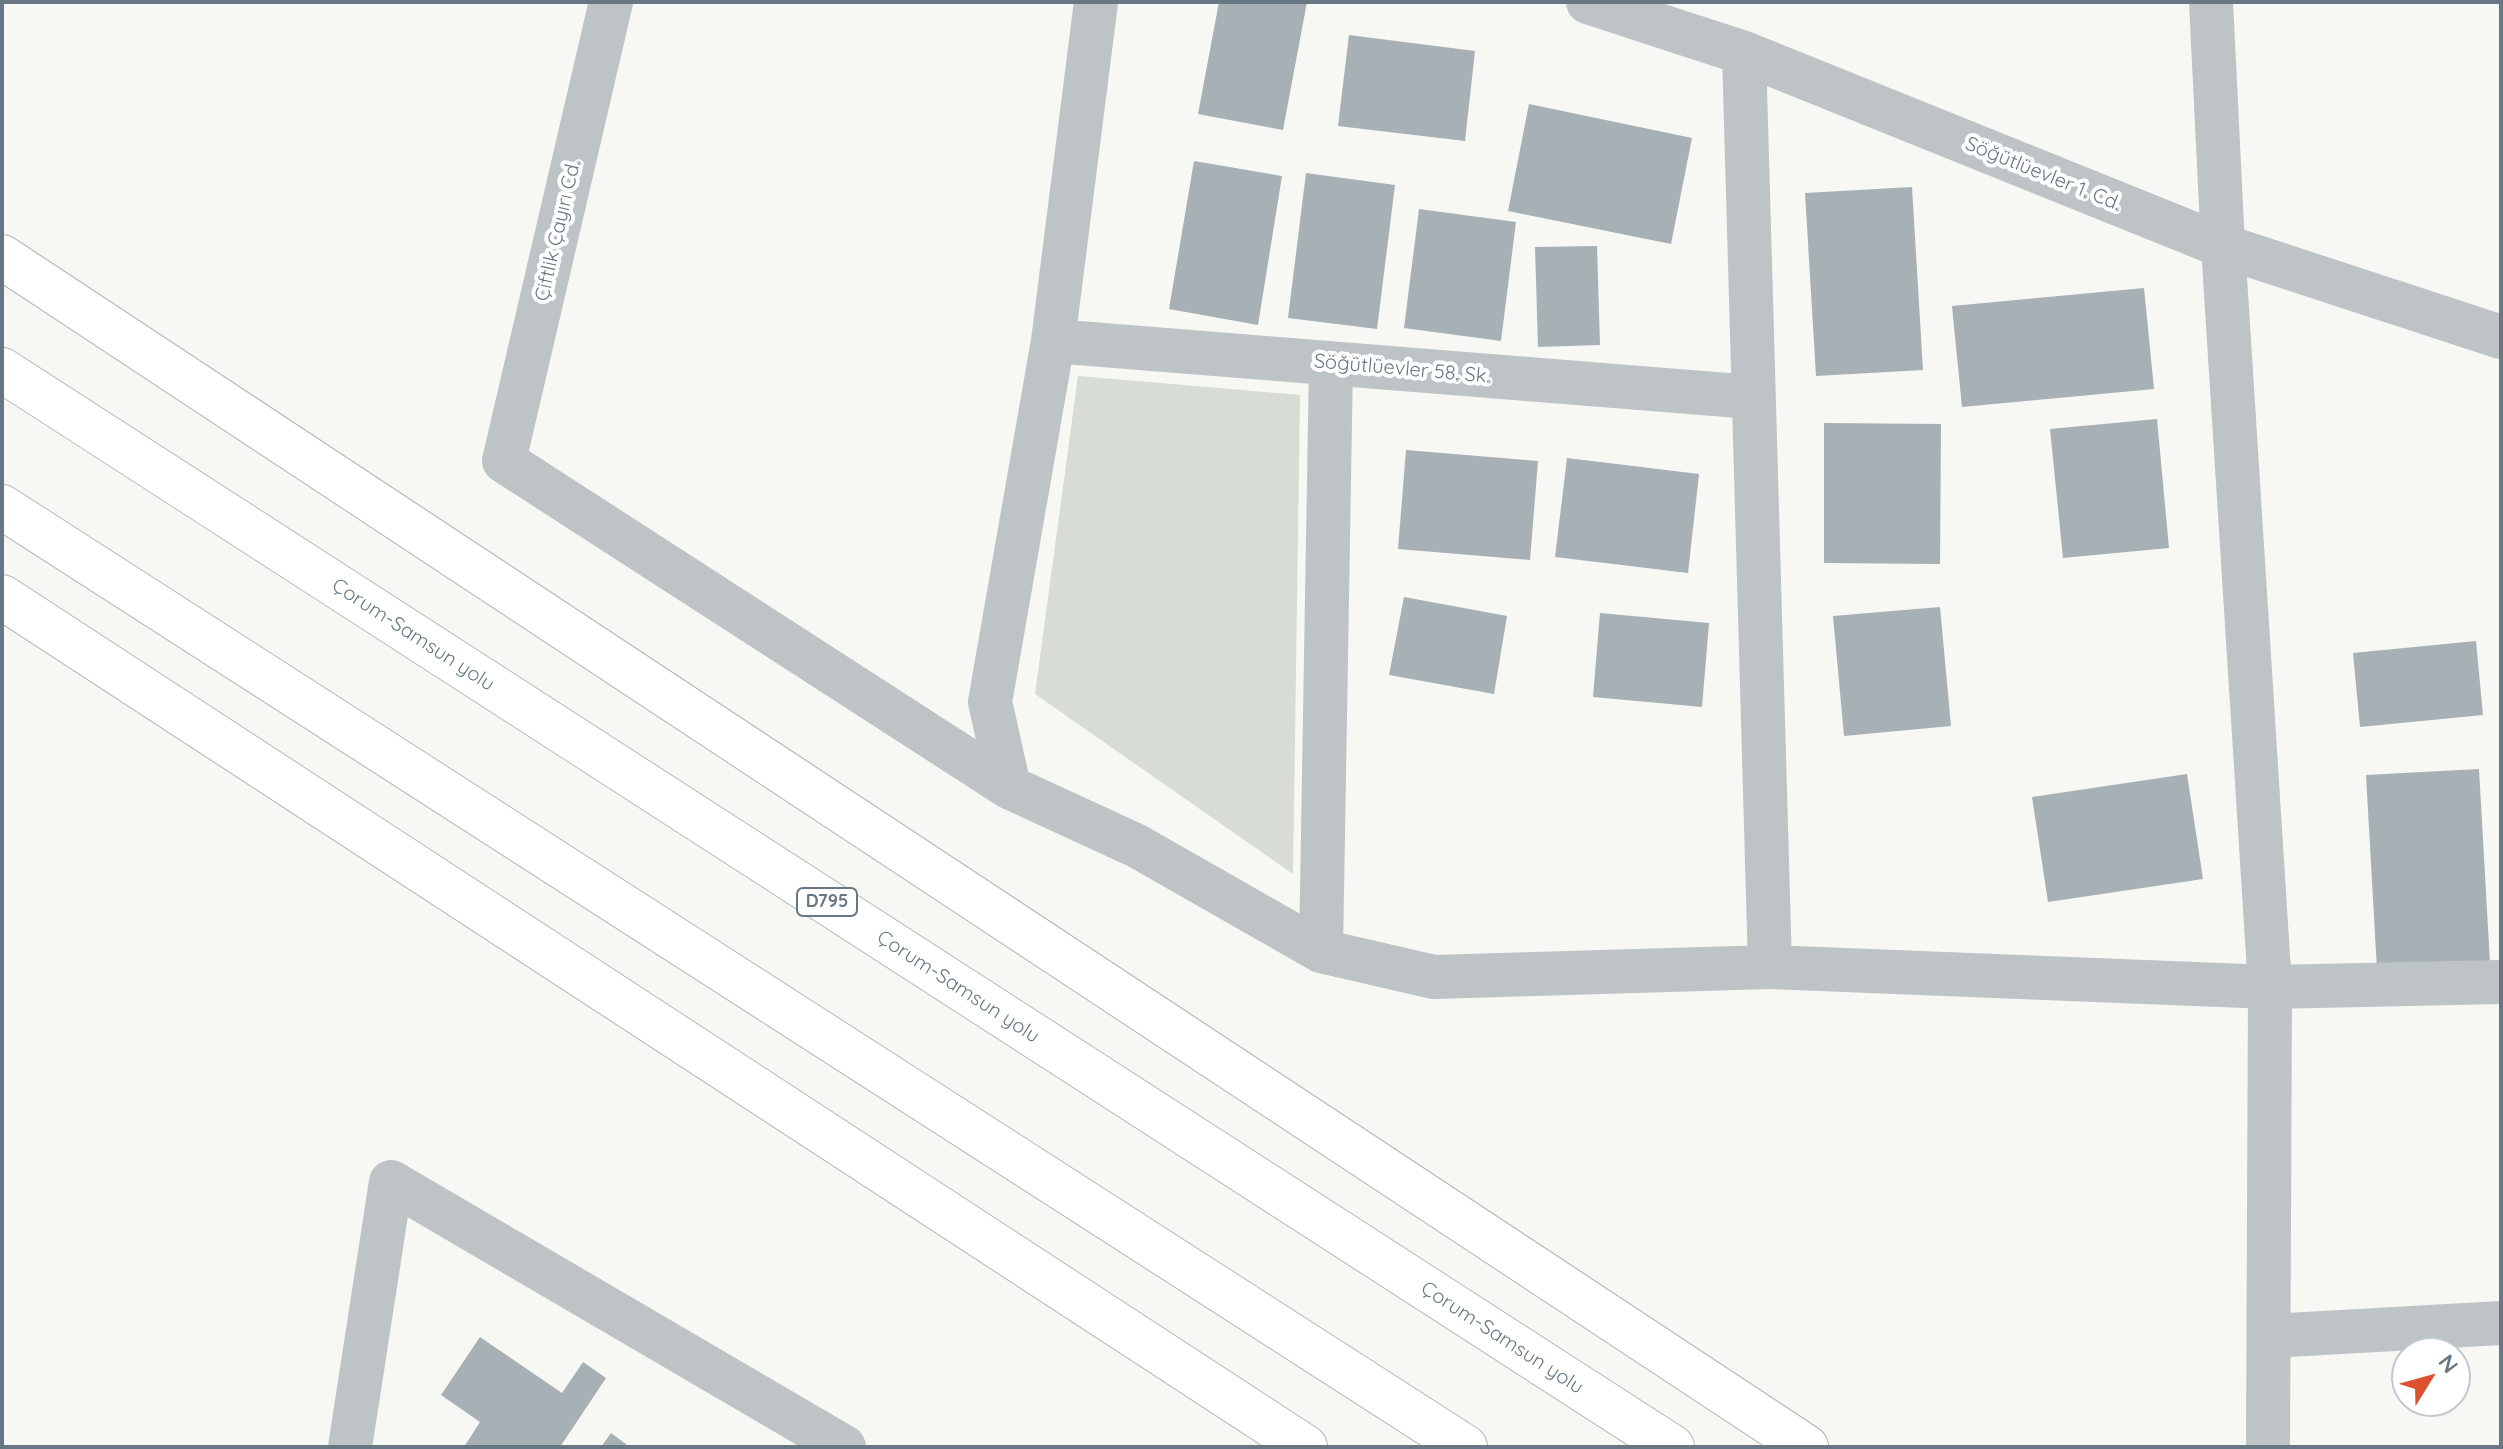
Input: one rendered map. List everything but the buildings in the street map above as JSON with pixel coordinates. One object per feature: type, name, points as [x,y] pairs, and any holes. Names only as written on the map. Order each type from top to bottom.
[{"type":"highway","points":[[2,257],[1806,1447]]},
{"type":"highway","name":"Çorum-Samsun yolu","points":[[2,370],[1662,1441]]},
{"type":"highway","points":[[2,507],[1465,1447]]},
{"type":"highway","points":[[2,597],[1305,1447]]},
{"type":"street","name":"Çiftlik Çayırı Cd.","points":[[611,2],[504,461],[1009,787]]},
{"type":"street","points":[[1096,2],[1053,341],[990,702],[1009,787],[1137,846],[1321,951],[1434,977],[1770,967],[2270,987],[2501,982]]},
{"type":"street","name":"Söğütlüevler 1. Cd.","points":[[1588,2],[1744,53],[2223,246],[2501,337]]},
{"type":"street","points":[[2211,2],[2223,246],[2270,987],[2268,1447]]},
{"type":"street","points":[[1744,53],[1770,967]]},
{"type":"street","name":"Söğütlüevler 58. Sk.","points":[[1053,341],[1752,397]]},
{"type":"street","points":[[1321,951],[1331,363]]},
{"type":"street","points":[[350,1447],[391,1182],[844,1447]]},
{"type":"street","points":[[2270,1336],[2501,1323]]},
{"type":"shaded area","points":[[1078,376],[1300,395],[1293,874],[1035,694]]}]
